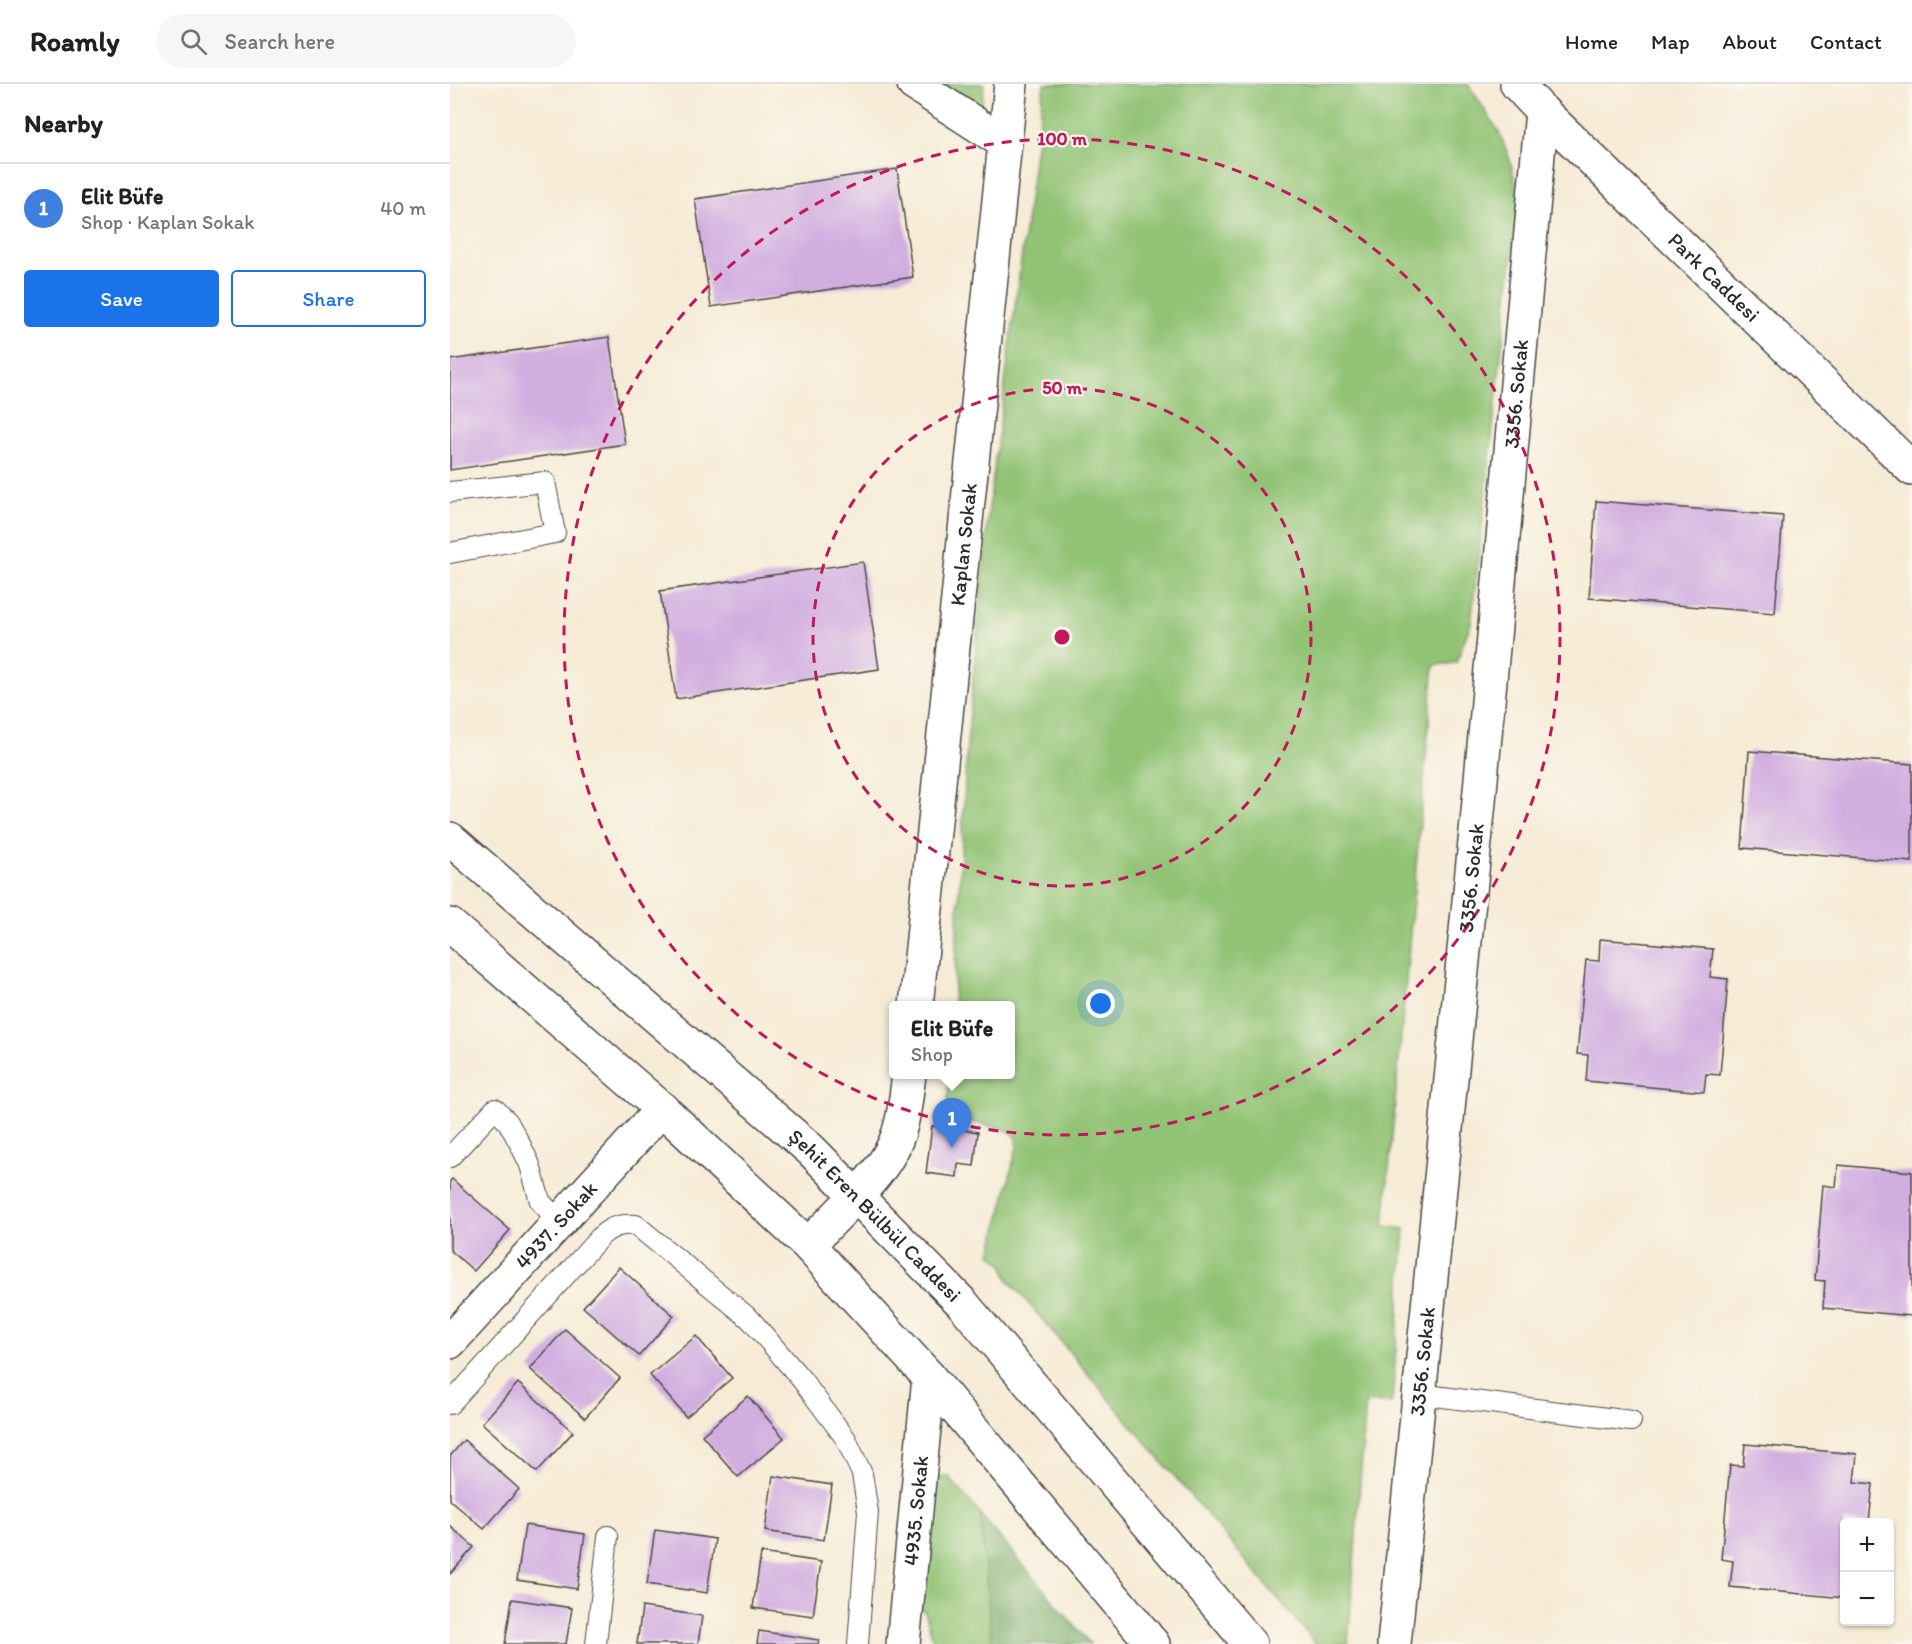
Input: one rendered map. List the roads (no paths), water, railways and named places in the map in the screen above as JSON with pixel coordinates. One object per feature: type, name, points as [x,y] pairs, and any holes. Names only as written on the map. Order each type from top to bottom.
[{"type":"street","points":[[914,84],[1005,143]]},
{"type":"street","name":"Kaplan Sokak","points":[[916,1001],[1011,84]]},
{"type":"street","name":"Park Caddesi","points":[[1517,84],[1542,111],[1912,469]]},
{"type":"street","name":"3356. Sokak","points":[[1394,1644],[1478,812],[1542,111]]},
{"type":"street","name":"Şehit Eren Bülbül Caddesi","points":[[450,839],[811,1150],[857,1195],[962,1303],[1250,1644]]},
{"type":"street","points":[[450,925],[662,1109],[808,1245],[929,1377],[1153,1644]]},
{"type":"street","points":[[808,1245],[883,1167],[900,1134],[908,1079]]},
{"type":"street","name":"4937. Sokak","points":[[450,1341],[662,1109]]},
{"type":"street","name":"4935. Sokak","points":[[903,1644],[929,1377]]},
{"type":"lane","points":[[450,492],[545,482],[555,533],[450,553]]},
{"type":"lane","points":[[450,1157],[495,1109],[508,1122],[521,1146],[530,1165],[540,1201],[559,1222]]},
{"type":"lane","points":[[450,1404],[601,1236],[609,1229],[620,1225],[636,1225],[750,1319],[802,1380],[846,1439],[862,1474],[868,1512],[858,1644]]},
{"type":"lane","points":[[1419,1394],[1631,1422]]},
{"type":"lane","points":[[596,1644],[609,1536]]},
{"type":"place","name":"Elit Büfe","points":[[952,1148]]}]
